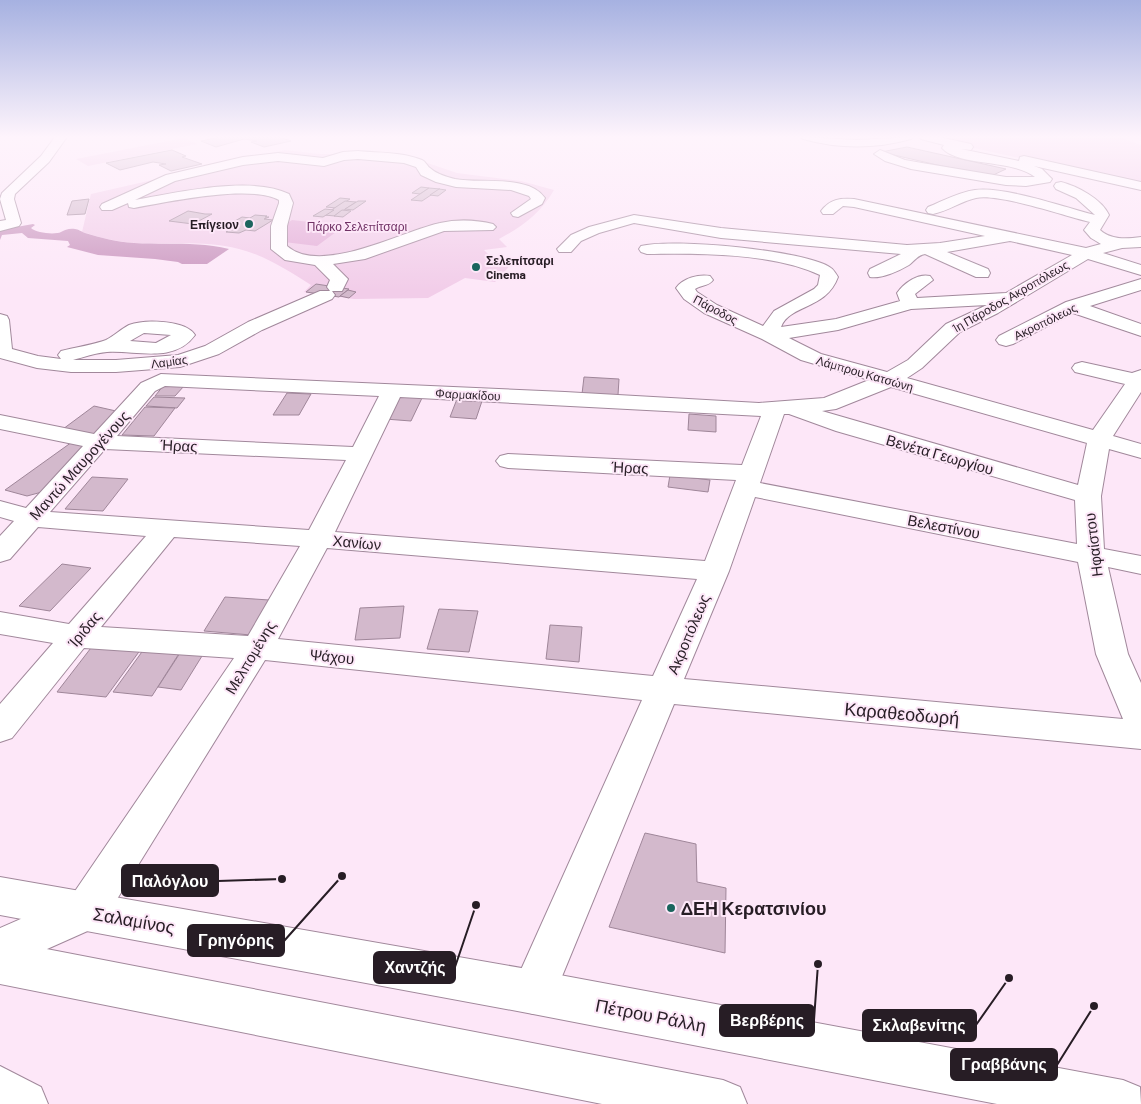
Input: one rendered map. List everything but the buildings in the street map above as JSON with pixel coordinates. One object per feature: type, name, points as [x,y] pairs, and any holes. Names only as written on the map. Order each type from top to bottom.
[{"type":"street","points":[[0,226],[14,222],[7,199],[15,189]]},
{"type":"street","points":[[148,189],[107,207],[236,190],[272,191],[284,197],[286,201],[279,226],[279,249],[291,257],[320,261],[359,256],[442,226],[488,227]]},
{"type":"street","points":[[518,213],[537,201],[538,198],[534,193],[520,189]]},
{"type":"street","points":[[1067,189],[1081,195],[1101,212],[1102,215],[1092,230],[1093,232],[1118,244]]},
{"type":"street","points":[[926,213],[974,194],[987,193],[1010,197],[1098,220]]},
{"type":"street","points":[[902,199],[926,213]]},
{"type":"street","points":[[828,211],[837,203],[844,202],[926,213],[1086,253],[1141,270]]},
{"type":"street","points":[[565,249],[576,238],[594,230],[634,219],[758,237],[864,247],[923,250],[1014,236]]},
{"type":"street","points":[[1086,253],[1118,244],[1141,242]]},
{"type":"street","points":[[647,249],[704,248],[732,251],[792,261],[826,272],[829,277],[828,283],[820,292],[778,317],[770,336]]},
{"type":"street","points":[[923,250],[982,273]]},
{"type":"street","points":[[876,273],[902,262],[923,250]]},
{"type":"street","name":"1η Πάροδος Ακροπόλεως","points":[[889,380],[915,364],[953,328],[1011,298],[1086,253]]},
{"type":"street","name":"Λαμίας","points":[[1,352],[37,362],[71,366],[116,366],[180,361],[212,350],[255,326],[331,291],[339,279],[320,261]]},
{"type":"street","name":"Πάροδος","points":[[704,280],[687,285],[685,288],[688,294],[714,311],[770,336]]},
{"type":"street","points":[[910,304],[906,293],[924,280]]},
{"type":"street","name":"Ακροπόλεως","points":[[1006,340],[1072,306],[1141,284]]},
{"type":"street","points":[[770,336],[838,324],[910,304],[1011,298]]},
{"type":"street","points":[[1072,306],[1141,330]]},
{"type":"street","points":[[0,320],[1,352]]},
{"type":"street","name":"Λάμπρου Κατσώνη","points":[[770,336],[814,358],[1141,451]]},
{"type":"street","points":[[37,362],[110,346]]},
{"type":"street","points":[[1082,368],[1139,378]]},
{"type":"street","name":"Ηφαίστου","points":[[1139,378],[1099,439],[1088,496],[1091,555],[1112,654],[1141,721]]},
{"type":"street","name":"Φαρμακίδου","points":[[161,380],[784,409]]},
{"type":"street","name":"Μαντώ Μαυρογένους","points":[[0,553],[148,387],[161,380]]},
{"type":"street","points":[[784,409],[828,404],[889,380]]},
{"type":"street","name":"Μελπομένης","points":[[86,911],[257,648],[318,539],[393,390]]},
{"type":"street","name":"Ακροπόλεως","points":[[533,992],[715,571],[750,480],[784,409]]},
{"type":"street","name":"Βενέτα Γεωργίου","points":[[784,409],[1088,496]]},
{"type":"street","name":"Ήρας","points":[[0,422],[100,442],[360,454]]},
{"type":"street","name":"Ήρας","points":[[508,461],[750,480]]},
{"type":"street","name":"Βελεστίνου","points":[[750,480],[1091,555],[1141,564]]},
{"type":"street","name":"Χανίων","points":[[0,509],[32,518],[715,571]]},
{"type":"street","name":"Ίριδας","points":[[0,728],[78,637],[167,528]]},
{"type":"street","name":"Ψάχου","points":[[0,623],[78,637],[257,648],[664,690]]},
{"type":"street","name":"Καραθεοδωρή","points":[[664,690],[1141,735]]},
{"type":"street","name":"Σαλαμίνος","points":[[0,896],[533,992]]},
{"type":"street","points":[[0,949],[86,911]]},
{"type":"street","points":[[0,962],[723,1104]]},
{"type":"street","name":"Πέτρου Ράλλη","points":[[533,992],[1123,1104]]},
{"type":"street","points":[[0,1090],[24,1104]]},
{"type":"green space","name":"Πάρκο Σελεπίτσαρι","points":[[115,189],[554,190],[537,213],[499,239],[507,247],[484,250],[488,254],[485,257],[514,261],[495,282],[465,278],[428,298],[354,299],[304,292],[311,285],[267,259],[239,249],[200,244],[128,242],[82,232],[91,194]]},
{"type":"shaded area","points":[[292,220],[344,226],[317,246],[284,242],[286,224]]},
{"type":"shaded area","points":[[35,225],[31,228],[46,233],[58,233],[67,229],[77,229],[97,237],[121,242],[194,244],[229,249],[207,264],[182,264],[155,259],[98,255],[67,247],[70,245],[68,241],[28,238],[22,233],[2,235],[0,240],[0,230]]},
{"type":"place","name":"Επίγειον","points":[[249,224]]},
{"type":"place","name":"Σελεπίτσαρι Cinema","points":[[476,267]]},
{"type":"place","name":"Γρηγόρης","points":[[342,876]]},
{"type":"place","name":"Παλόγλου","points":[[282,879]]},
{"type":"place","name":"Χαντζής","points":[[476,905]]},
{"type":"place","name":"ΔΕΗ Κερατσινίου","points":[[671,908]]},
{"type":"place","name":"Βερβέρης","points":[[818,964]]},
{"type":"place","name":"Σκλαβενίτης","points":[[1009,978]]},
{"type":"place","name":"Γραββάνης","points":[[1094,1006]]}]
